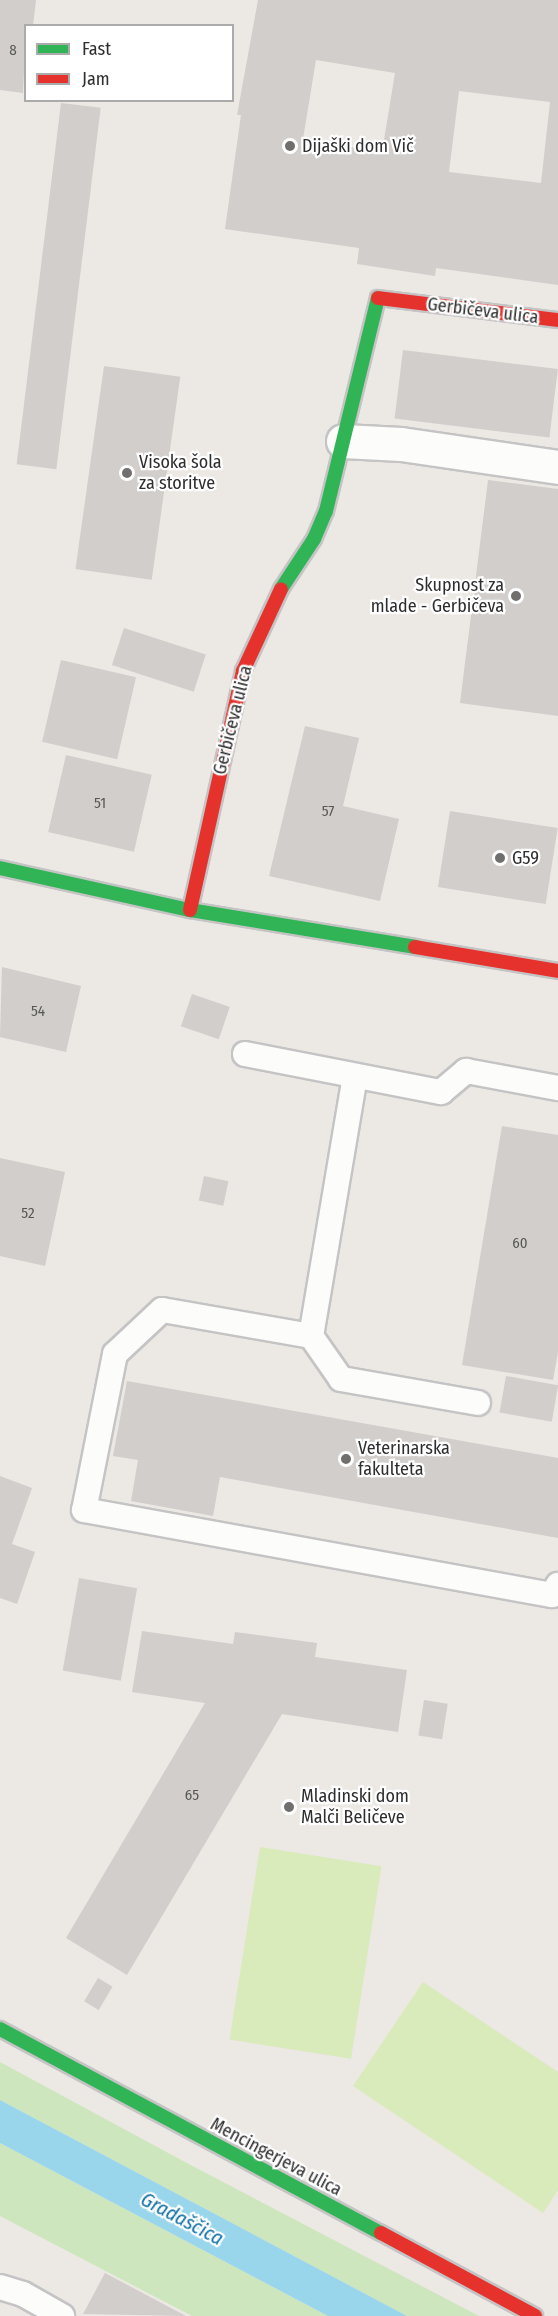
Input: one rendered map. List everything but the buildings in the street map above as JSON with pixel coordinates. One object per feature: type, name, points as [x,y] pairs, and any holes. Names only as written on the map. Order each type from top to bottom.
[{"type":"street","name":"Gerbičeva ulica","points":[[190,910],[243,671],[279,592],[314,539],[326,511],[376,298],[558,320]]},
{"type":"street","points":[[342,441],[401,444],[558,467]]},
{"type":"street","points":[[0,868],[190,910],[558,971]]},
{"type":"street","name":"Mencingerjeva ulica","points":[[0,2029],[535,2316]]},
{"type":"lane","points":[[245,1054],[441,1092],[466,1071],[558,1088]]},
{"type":"lane","points":[[355,1076],[311,1336],[341,1379],[478,1403]]},
{"type":"lane","points":[[311,1336],[162,1310],[115,1354],[84,1510],[552,1595],[558,1585]]},
{"type":"lane","points":[[0,2286],[32,2298],[62,2316]]},
{"type":"green space","points":[[260,1847],[381,1866],[351,2059],[229,2040]]},
{"type":"green space","points":[[423,1982],[558,2072],[558,2190],[543,2213],[353,2086]]},
{"type":"green space","points":[[0,2062],[479,2316],[407,2316],[0,2100]]},
{"type":"green space","points":[[0,2143],[328,2316],[192,2316],[0,2216]]},
{"type":"water","name":"Gradaščica","points":[[0,2100],[407,2316],[328,2316],[0,2143]]},
{"type":"traffic: fast","points":[[281,589],[314,539],[326,511],[378,298]]},
{"type":"traffic: fast","points":[[0,868],[190,910],[415,947]]},
{"type":"traffic: fast","points":[[0,2029],[381,2233]]},
{"type":"traffic: jam","points":[[378,298],[558,320]]},
{"type":"traffic: jam","points":[[190,910],[243,671],[281,589]]},
{"type":"traffic: jam","points":[[415,947],[558,971]]},
{"type":"traffic: jam","points":[[381,2233],[535,2316]]},
{"type":"place","name":"Dijaški dom Vič","points":[[290,146]]},
{"type":"place","name":"Visoka šola za storitve","points":[[127,473]]},
{"type":"place","name":"Skupnost za mlade - Gerbičeva","points":[[516,596]]},
{"type":"place","name":"G59","points":[[500,858]]},
{"type":"place","name":"Veterinarska fakulteta","points":[[346,1459]]},
{"type":"place","name":"Mladinski dom Malči Beličeve","points":[[289,1807]]}]
